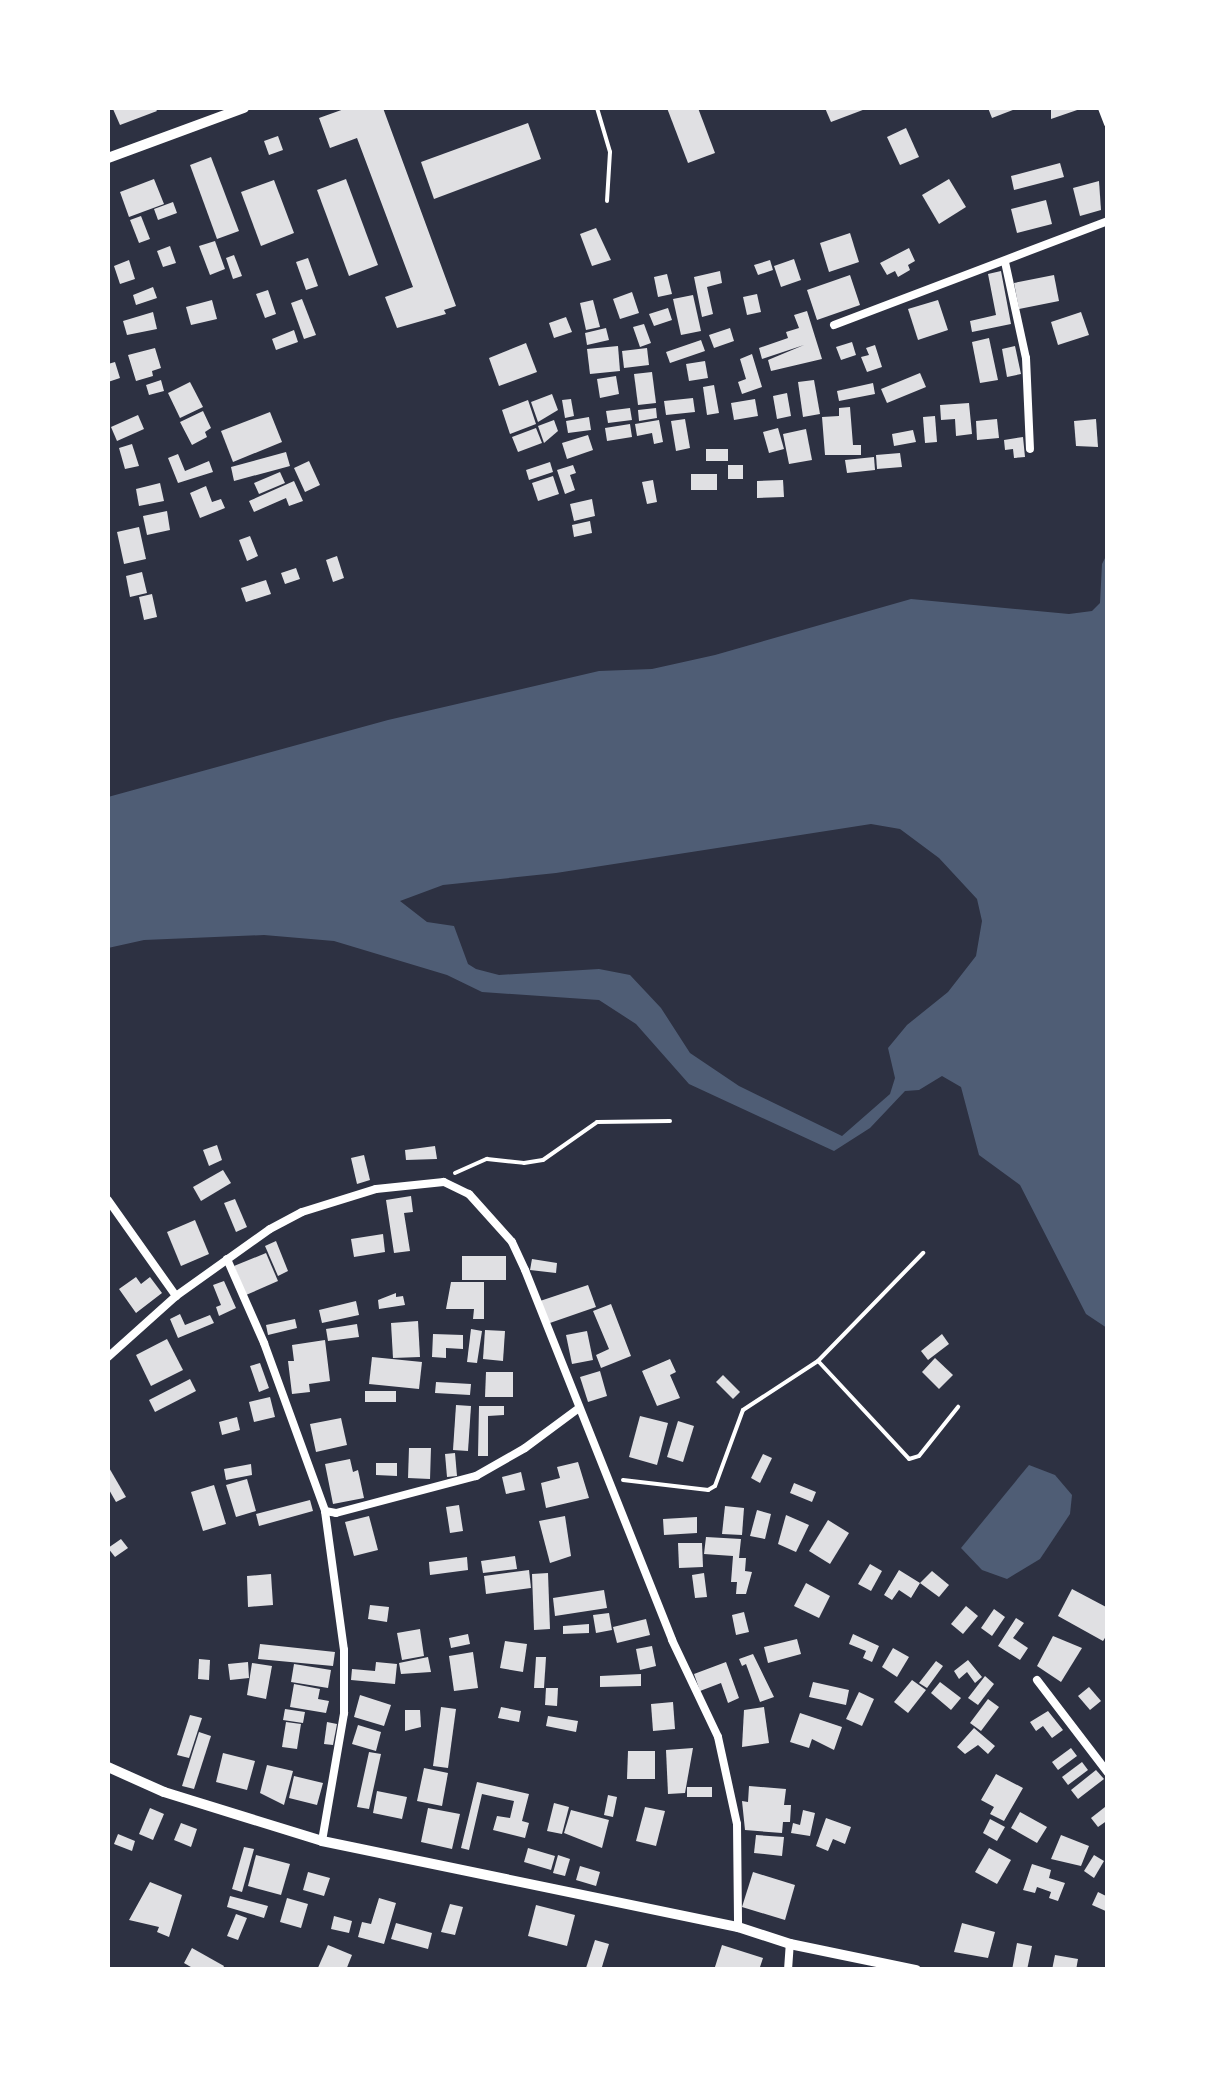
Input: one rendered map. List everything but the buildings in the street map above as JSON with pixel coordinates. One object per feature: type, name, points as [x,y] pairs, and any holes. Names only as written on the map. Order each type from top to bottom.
[{"type":"street","points":[[108,158],[244,108]]},
{"type":"street","points":[[1102,108],[1108,124]]},
{"type":"street","points":[[834,324],[1108,221]]},
{"type":"street","points":[[1005,262],[1026,358],[1030,449]]},
{"type":"street","points":[[108,1358],[176,1296],[227,1258],[302,1212],[376,1189],[444,1182],[469,1194],[512,1242],[672,1640],[718,1737],[730,1778],[740,1871],[738,1927]]},
{"type":"street","points":[[108,1200],[176,1296]]},
{"type":"street","points":[[227,1258],[264,1343],[325,1511],[344,1650],[344,1713],[322,1841]]},
{"type":"street","points":[[325,1511],[336,1513],[476,1476],[525,1448],[579,1408]]},
{"type":"street","points":[[1036,1680],[1108,1773]]},
{"type":"street","points":[[108,1766],[164,1792],[322,1841],[738,1927],[790,1944],[916,1970]]},
{"type":"street","points":[[788,1970],[790,1944]]},
{"type":"path","points":[[597,108],[610,152],[607,202]]},
{"type":"path","points":[[444,1182],[462,1167],[487,1159],[524,1163],[543,1160],[597,1122],[670,1122]]},
{"type":"path","points":[[607,1478],[708,1490],[715,1486],[743,1410],[818,1361],[924,1253]]},
{"type":"path","points":[[818,1361],[909,1460],[919,1456],[958,1407]]},
{"type":"water","points":[[1107,554],[1107,1328],[1086,1314],[1020,1185],[979,1155],[961,1087],[942,1076],[919,1090],[905,1091],[870,1128],[834,1151],[689,1084],[636,1024],[599,1000],[482,992],[447,975],[334,941],[264,935],[144,940],[108,948],[108,797],[388,720],[599,671],[652,669],[715,655],[911,599],[1069,614],[1092,611],[1100,603],[1102,564]],"holes":[[[871,824],[900,829],[939,858],[977,899],[982,921],[976,956],[948,992],[907,1025],[888,1048],[895,1078],[890,1094],[842,1136],[739,1086],[690,1053],[661,1008],[630,975],[599,969],[499,975],[476,969],[468,964],[454,926],[427,922],[400,901],[443,885],[556,873]]]},
{"type":"water","points":[[1029,1465],[1055,1475],[1072,1495],[1070,1514],[1040,1559],[1007,1579],[982,1570],[961,1548]]}]
